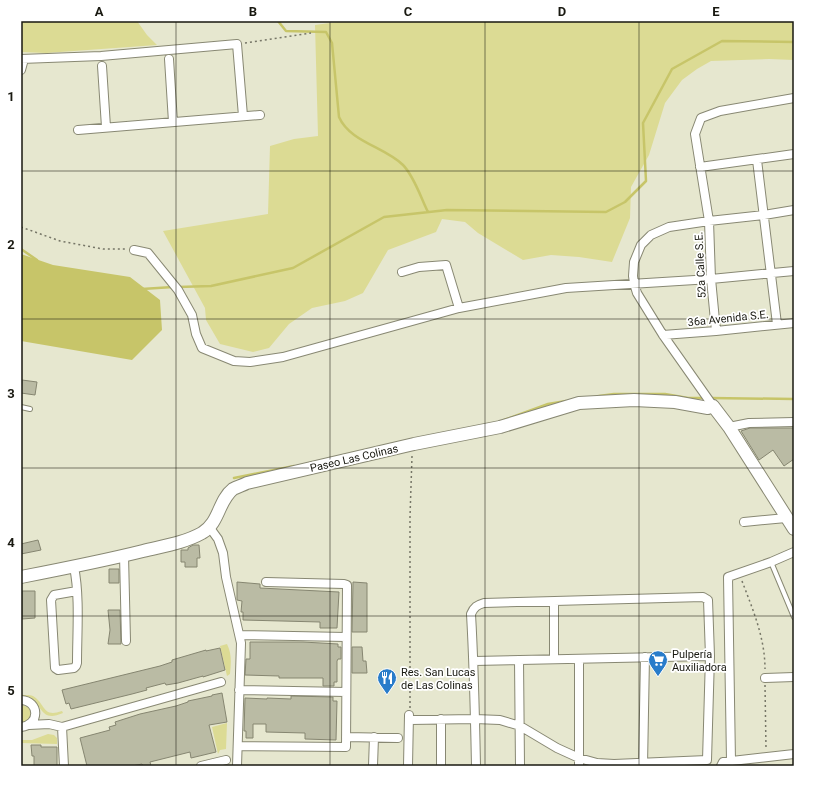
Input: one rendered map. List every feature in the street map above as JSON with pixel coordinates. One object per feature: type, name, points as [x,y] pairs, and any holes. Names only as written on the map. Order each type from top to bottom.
[{"type":"street","points":[[21,70],[23,59],[139,53],[237,44],[243,116]]},
{"type":"street","points":[[169,59],[173,122]]},
{"type":"street","points":[[102,66],[106,127]]},
{"type":"street","name":"52a Calle S.E.","points":[[716,331],[711,279],[709,221],[695,134],[701,118],[720,112],[794,98]]},
{"type":"street","points":[[78,130],[260,115]]},
{"type":"street","points":[[700,167],[794,154]]},
{"type":"street","points":[[756,160],[777,324]]},
{"type":"street","points":[[794,210],[669,227],[652,235],[641,245],[634,262],[634,284],[637,293],[663,335],[729,427],[794,529]]},
{"type":"street","points":[[134,250],[148,253],[178,290],[192,315],[196,334],[202,348],[234,361],[250,362],[283,357],[459,308],[566,288],[711,279],[794,271]]},
{"type":"street","points":[[402,272],[419,268],[446,265],[459,308]]},
{"type":"street","name":"36a Avenida S.E.","points":[[663,335],[794,323]]},
{"type":"street","name":"Paseo Las Colinas","points":[[210,528],[226,497],[234,489],[247,483],[414,444],[500,427],[579,403],[634,400],[675,402],[708,408],[712,404]]},
{"type":"street","points":[[729,427],[749,423],[793,423]]},
{"type":"street","points":[[744,522],[786,518]]},
{"type":"street","points":[[21,577],[182,541],[200,534],[210,528],[218,538],[224,553],[226,577],[242,643],[237,766]]},
{"type":"street","points":[[731,761],[728,577],[771,562],[794,552]]},
{"type":"street","points":[[124,555],[126,640]]},
{"type":"street","points":[[74,566],[77,579],[77,591],[77,663],[74,668],[58,670],[55,668],[51,600],[54,595],[77,591]]},
{"type":"street","points":[[238,746],[346,747],[347,585],[266,582]]},
{"type":"street","points":[[476,766],[474,661],[471,614],[473,609],[478,604],[484,603],[706,598],[709,603],[710,656],[706,760]]},
{"type":"street","points":[[554,602],[554,659]]},
{"type":"street","points":[[240,635],[346,637]]},
{"type":"street","points":[[474,661],[710,656]]},
{"type":"street","points":[[643,765],[645,657]]},
{"type":"street","points":[[579,659],[579,762]]},
{"type":"street","points":[[519,660],[520,766]]},
{"type":"street","points":[[765,678],[794,677]]},
{"type":"street","points":[[25,726],[49,724],[62,727],[221,682]]},
{"type":"street","points":[[239,690],[346,692]]},
{"type":"street","points":[[21,700],[32,704],[35,712],[34,719],[25,726]]},
{"type":"street","points":[[35,712],[49,724]]},
{"type":"street","points":[[408,766],[410,718],[500,720],[520,726],[579,762],[597,764],[643,765],[706,760],[721,764],[731,761],[794,754]]},
{"type":"street","points":[[441,719],[441,766]]},
{"type":"street","points":[[62,727],[64,766]]},
{"type":"street","points":[[346,737],[398,738]]},
{"type":"street","points":[[373,766],[374,738]]},
{"type":"street","points":[[201,766],[226,760]]},
{"type":"lane","points":[[21,407],[30,409]]},
{"type":"lane","points":[[771,562],[794,617]]},
{"type":"path","points":[[237,44],[311,33]]},
{"type":"path","points":[[21,227],[60,241],[103,249],[134,250]]},
{"type":"path","points":[[410,718],[410,518],[411,464],[414,444]]},
{"type":"path","points":[[739,574],[759,626],[765,656],[766,758]]},
{"type":"shaded area","points":[[21,21],[137,21],[147,35],[157,45],[46,53],[21,52]]},
{"type":"shaded area","points":[[345,21],[794,21],[794,60],[769,59],[711,61],[682,80],[665,103],[649,155],[631,187],[630,218],[612,262],[579,257],[551,255],[523,260],[478,233],[465,222],[442,219],[436,232],[388,250],[363,293],[345,301],[312,308],[289,324],[269,348],[253,352],[220,344],[206,320],[205,308],[163,231],[268,214],[270,146],[294,139],[318,136],[315,25]]},
{"type":"shaded area","points":[[21,254],[53,265],[130,277],[160,300],[162,330],[132,360],[21,341]]},
{"type":"shaded area","points":[[227,644],[230,652],[231,663],[230,674],[227,676],[220,646]]},
{"type":"shaded area","points":[[21,694],[33,696],[47,711],[51,713],[62,711],[63,713],[51,716],[47,715],[31,698],[21,699]]},
{"type":"shaded area","points":[[21,705],[28,707],[31,714],[28,721],[21,724]]},
{"type":"shaded area","points":[[227,723],[226,749],[220,750],[218,754],[212,727]]},
{"type":"shaded area","points":[[48,734],[54,735],[57,738],[57,744],[21,743],[21,740],[32,740]]},
{"type":"building","points":[[22,380],[37,382],[35,395],[21,393]]},
{"type":"building","points":[[750,428],[793,428],[794,459],[784,466],[773,450],[759,460],[741,431]]},
{"type":"building","points":[[38,540],[41,550],[21,554],[21,544]]},
{"type":"building","points":[[193,545],[199,545],[200,558],[197,558],[197,567],[185,567],[185,562],[181,562],[181,550],[188,550],[188,548]]},
{"type":"building","points":[[109,569],[119,569],[119,583],[109,583]]},
{"type":"building","points":[[237,582],[260,584],[260,588],[339,592],[337,628],[320,628],[320,622],[243,620],[243,612],[241,612],[242,601],[237,600]]},
{"type":"building","points":[[353,582],[367,583],[367,632],[352,632]]},
{"type":"building","points":[[22,591],[35,591],[35,618],[22,619]]},
{"type":"building","points":[[108,610],[120,610],[121,644],[108,644],[110,630]]},
{"type":"building","points":[[250,642],[303,642],[338,644],[338,647],[341,647],[341,659],[338,659],[337,661],[337,682],[334,682],[334,686],[323,686],[323,678],[279,678],[279,676],[245,675],[246,659],[250,659]]},
{"type":"building","points":[[352,647],[362,647],[363,661],[366,661],[367,673],[352,673]]},
{"type":"building","points":[[220,648],[225,670],[178,683],[166,685],[165,683],[146,688],[147,690],[71,709],[69,703],[66,704],[62,690],[160,666],[172,662],[172,660],[206,650]]},
{"type":"building","points":[[222,693],[227,722],[209,725],[216,752],[191,758],[190,752],[150,762],[151,766],[143,766],[142,764],[132,766],[87,766],[80,738],[110,730],[109,727],[116,725],[115,722],[140,714]]},
{"type":"building","points":[[291,696],[333,697],[333,701],[337,701],[336,740],[305,739],[305,733],[266,732],[266,724],[253,724],[253,738],[246,738],[246,731],[244,731],[245,698],[291,699]]},
{"type":"building","points":[[31,745],[41,745],[41,747],[57,747],[57,766],[34,766],[34,756],[32,756]]},
{"type":"waterway","points":[[278,21],[286,31],[326,32],[332,43],[339,117],[344,126],[351,133],[387,153],[403,165],[414,181],[428,212]]},
{"type":"waterway","points":[[178,287],[211,286],[293,268],[384,217],[447,210],[606,212],[625,202],[646,181],[643,123],[672,69],[722,41],[794,42]]},
{"type":"waterway","points":[[21,249],[37,260]]},
{"type":"waterway","points":[[142,289],[173,287]]},
{"type":"waterway","points":[[599,396],[614,394],[665,394],[688,398],[705,398]]},
{"type":"waterway","points":[[710,398],[794,399]]},
{"type":"waterway","points":[[504,420],[548,404],[566,401]]},
{"type":"waterway","points":[[234,478],[294,466]]},
{"type":"place","name":"Pulpería Auxiliadora","points":[[658,677]]},
{"type":"place","name":"Res. San Lucas de Las Colinas","points":[[387,695]]}]
